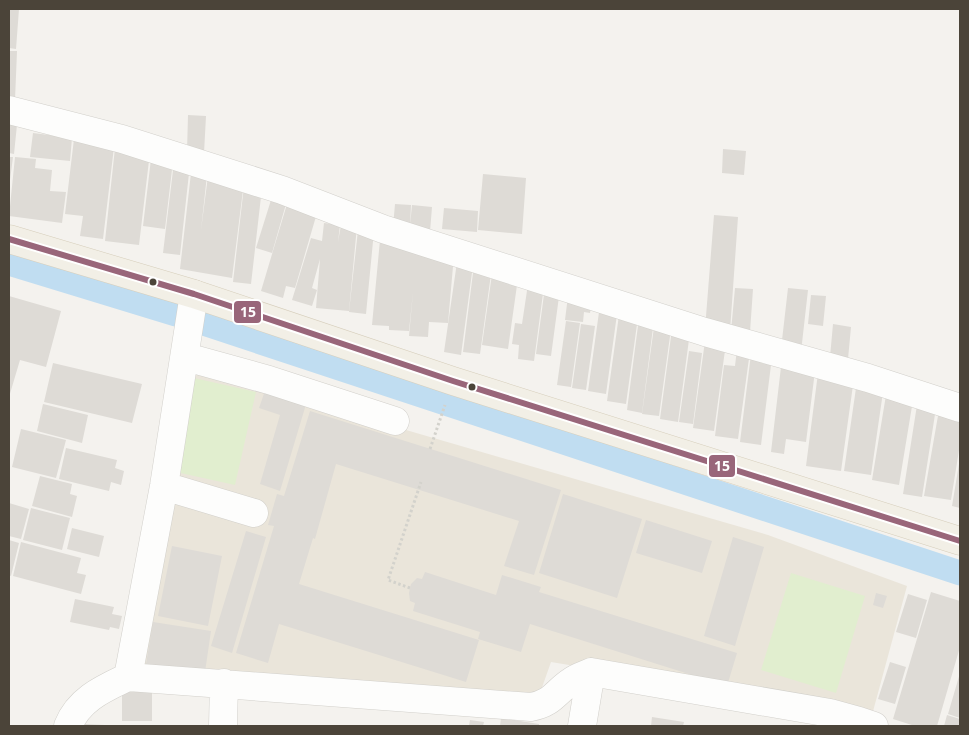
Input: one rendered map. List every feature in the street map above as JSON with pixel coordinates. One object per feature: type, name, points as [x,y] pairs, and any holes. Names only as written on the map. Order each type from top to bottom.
[{"type":"main road","points":[[9,238],[193,299],[960,541]]},
{"type":"street","points":[[9,110],[122,139],[282,190],[383,228],[705,332],[868,378],[960,408]]},
{"type":"street","points":[[128,677],[164,486],[193,299]]},
{"type":"street","points":[[186,351],[395,421]]},
{"type":"street","points":[[164,486],[254,513]]},
{"type":"street","points":[[68,726],[78,708],[88,699],[100,690],[128,677],[531,707],[541,705],[554,698],[572,681],[591,672],[830,713],[859,720],[874,726]]},
{"type":"street","points":[[582,726],[591,672]]},
{"type":"street","points":[[223,726],[224,683]]},
{"type":"path","points":[[430,449],[446,402]]},
{"type":"path","points":[[410,588],[388,580],[422,482]]},
{"type":"shaded area","points":[[196,369],[768,535],[907,586],[872,715],[551,662],[539,696],[136,671]]},
{"type":"green space","points":[[194,378],[256,392],[235,485],[176,472]]},
{"type":"green space","points":[[791,573],[865,596],[836,693],[761,670]]},
{"type":"building","points":[[9,9],[19,9],[16,49],[9,48]]},
{"type":"building","points":[[9,51],[17,51],[15,100],[9,100]]},
{"type":"building","points":[[9,114],[18,115],[14,154],[9,153]]},
{"type":"building","points":[[188,115],[206,116],[204,153],[187,152]]},
{"type":"building","points":[[33,133],[72,138],[70,161],[30,157]]},
{"type":"building","points":[[74,139],[114,147],[103,239],[80,236],[83,216],[65,214]]},
{"type":"building","points":[[115,148],[150,152],[139,245],[105,241]]},
{"type":"building","points":[[723,149],[746,151],[744,175],[722,173]]},
{"type":"building","points":[[9,157],[13,157],[10,180],[9,180]]},
{"type":"building","points":[[15,157],[36,159],[35,168],[52,170],[50,191],[66,192],[62,223],[9,216]]},
{"type":"building","points":[[151,159],[173,161],[165,229],[143,226]]},
{"type":"building","points":[[174,162],[190,164],[180,255],[163,253]]},
{"type":"building","points":[[191,173],[207,175],[201,230],[208,176],[244,182],[232,278],[180,269]]},
{"type":"building","points":[[483,174],[526,178],[522,234],[478,230]]},
{"type":"building","points":[[244,186],[262,188],[251,284],[233,282]]},
{"type":"building","points":[[271,200],[286,204],[272,253],[256,248]]},
{"type":"building","points":[[287,204],[317,213],[295,288],[286,286],[283,298],[261,291]]},
{"type":"building","points":[[395,204],[411,205],[410,226],[412,205],[432,207],[430,232],[393,227]]},
{"type":"building","points":[[444,208],[478,211],[477,232],[442,229]]},
{"type":"building","points":[[714,215],[738,217],[730,331],[705,329]]},
{"type":"building","points":[[324,223],[340,225],[338,242],[341,225],[357,226],[349,311],[316,308],[320,259],[312,288],[317,290],[312,306],[292,300],[311,238],[322,241]]},
{"type":"building","points":[[358,230],[374,231],[366,314],[349,312]]},
{"type":"building","points":[[380,240],[397,241],[454,255],[448,323],[429,322],[428,337],[409,336],[413,292],[409,331],[389,330],[389,326],[372,325]]},
{"type":"building","points":[[457,262],[473,265],[461,355],[444,352]]},
{"type":"building","points":[[474,265],[492,267],[480,354],[463,352]]},
{"type":"building","points":[[492,274],[518,278],[508,349],[482,345]]},
{"type":"building","points":[[528,284],[544,286],[534,361],[518,359],[519,345],[512,344],[515,323],[522,324]]},
{"type":"building","points":[[545,287],[560,289],[551,356],[536,354]]},
{"type":"building","points":[[735,288],[753,289],[750,332],[731,331]]},
{"type":"building","points":[[788,288],[808,290],[801,352],[781,349]]},
{"type":"building","points":[[811,295],[826,296],[823,326],[808,324]]},
{"type":"building","points":[[9,296],[61,311],[46,367],[20,360],[9,397]]},
{"type":"building","points":[[568,296],[592,299],[590,313],[584,312],[583,322],[565,320]]},
{"type":"building","points":[[600,305],[618,307],[606,394],[588,391]]},
{"type":"building","points":[[619,315],[638,317],[626,404],[607,401]]},
{"type":"building","points":[[639,318],[654,320],[642,413],[627,410]]},
{"type":"building","points":[[566,321],[580,323],[571,387],[557,385]]},
{"type":"building","points":[[581,324],[595,326],[586,390],[572,388]]},
{"type":"building","points":[[833,324],[851,327],[848,359],[830,357]]},
{"type":"building","points":[[654,327],[671,329],[659,416],[642,414]]},
{"type":"building","points":[[672,329],[690,332],[678,422],[660,419]]},
{"type":"building","points":[[705,341],[726,343],[714,431],[693,428]]},
{"type":"building","points":[[737,349],[750,351],[738,439],[715,436],[724,365],[735,366]]},
{"type":"building","points":[[689,351],[702,353],[693,424],[679,422]]},
{"type":"building","points":[[751,354],[763,355],[762,363],[771,365],[761,445],[740,442]]},
{"type":"building","points":[[53,363],[142,384],[132,423],[44,402]]},
{"type":"building","points":[[781,367],[815,371],[806,442],[786,439],[784,454],[771,452]]},
{"type":"building","points":[[818,373],[854,378],[841,471],[806,466]]},
{"type":"building","points":[[266,388],[307,401],[280,491],[260,484],[280,415],[259,408]]},
{"type":"building","points":[[856,388],[883,392],[871,475],[844,471]]},
{"type":"building","points":[[886,395],[913,400],[899,485],[872,480]]},
{"type":"building","points":[[43,404],[88,415],[82,443],[37,431]]},
{"type":"building","points":[[917,405],[936,408],[922,497],[903,494]]},
{"type":"building","points":[[939,410],[960,413],[960,444],[951,500],[924,496]]},
{"type":"building","points":[[310,411],[561,490],[534,575],[504,566],[519,521],[336,464],[315,539],[313,538],[299,584],[479,640],[466,682],[279,624],[268,663],[236,653],[274,526],[268,525],[277,494],[284,496]]},
{"type":"building","points":[[21,429],[66,440],[56,478],[12,467]]},
{"type":"building","points":[[66,448],[117,460],[115,468],[124,471],[121,485],[111,482],[109,491],[59,479]]},
{"type":"building","points":[[960,464],[960,508],[952,506]]},
{"type":"building","points":[[40,476],[72,484],[70,494],[77,496],[72,517],[32,506]]},
{"type":"building","points":[[563,494],[642,519],[617,598],[539,573]]},
{"type":"building","points":[[9,503],[29,509],[21,539],[9,536]]},
{"type":"building","points":[[31,508],[70,518],[62,550],[23,540]]},
{"type":"building","points":[[646,520],[712,541],[702,573],[636,553]]},
{"type":"building","points":[[72,528],[104,536],[99,557],[67,549]]},
{"type":"building","points":[[246,531],[266,537],[232,653],[211,646]]},
{"type":"building","points":[[733,537],[764,547],[735,646],[704,636]]},
{"type":"building","points":[[9,540],[19,543],[11,576],[9,575]]},
{"type":"building","points":[[21,542],[81,558],[77,573],[86,575],[81,594],[13,576]]},
{"type":"building","points":[[172,546],[222,556],[208,626],[158,616]]},
{"type":"building","points":[[425,572],[496,595],[502,575],[541,587],[539,592],[737,653],[727,686],[530,624],[521,652],[478,639],[480,632],[413,611],[415,603],[410,601],[409,593],[411,584],[417,578],[422,579]]},
{"type":"building","points":[[931,592],[960,601],[960,647],[937,726],[915,726],[893,719]]},
{"type":"building","points":[[876,593],[887,596],[883,608],[873,605]]},
{"type":"building","points":[[908,594],[927,600],[916,638],[896,632]]},
{"type":"building","points":[[75,599],[114,607],[112,614],[122,616],[119,629],[110,627],[109,630],[70,622]]},
{"type":"building","points":[[153,622],[211,631],[205,672],[146,664]]},
{"type":"building","points":[[890,662],[906,667],[895,704],[878,699]]},
{"type":"building","points":[[960,673],[960,718],[948,714]]},
{"type":"building","points":[[122,686],[152,686],[152,721],[122,721]]},
{"type":"building","points":[[947,715],[960,719],[960,726],[944,726]]},
{"type":"building","points":[[652,717],[684,722],[683,726],[651,726]]},
{"type":"building","points":[[501,718],[539,724],[539,726],[500,726]]},
{"type":"building","points":[[470,720],[484,722],[483,726],[469,726]]},
{"type":"building","points":[[85,724],[105,725],[105,726],[85,726]]},
{"type":"waterway","points":[[9,263],[176,314],[960,573]]},
{"type":"transit line","name":"15","points":[[9,239],[194,294],[453,381],[960,541]]}]
